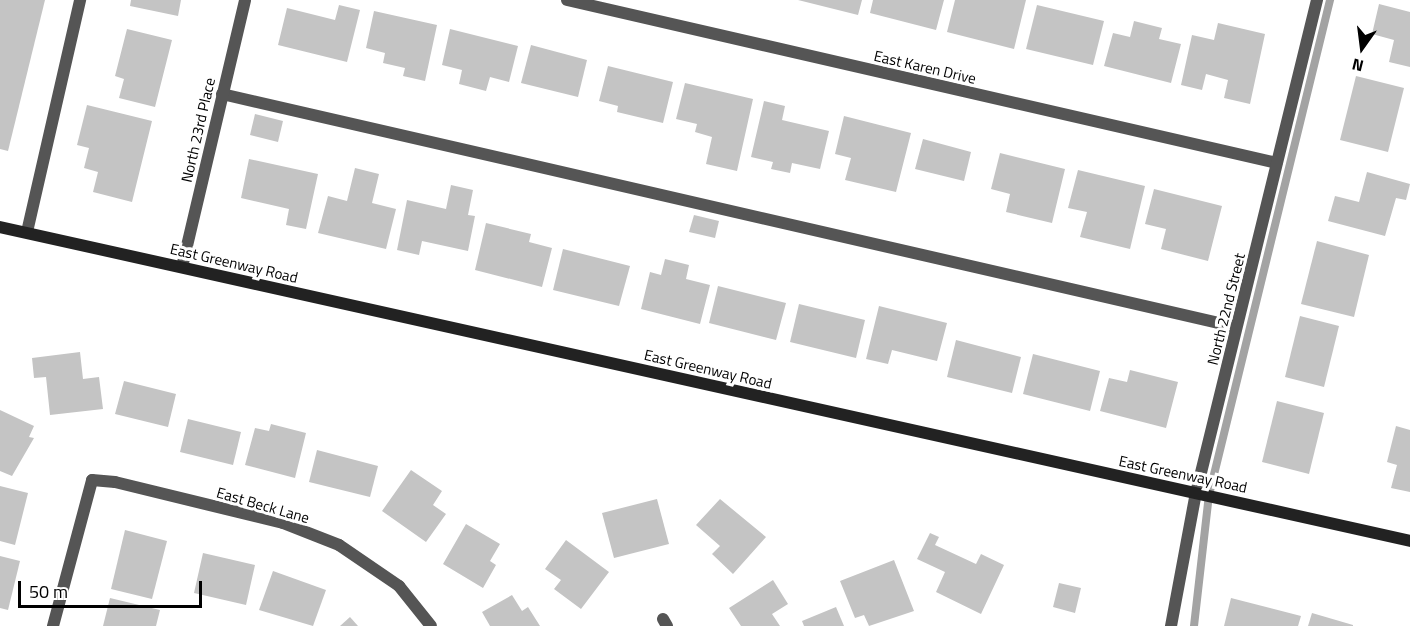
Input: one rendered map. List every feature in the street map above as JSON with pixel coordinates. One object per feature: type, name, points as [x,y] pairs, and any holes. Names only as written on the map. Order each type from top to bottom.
[{"type":"street","points":[[27,232],[80,0]]},
{"type":"street","name":"North 23rd Place","points":[[182,267],[245,0]]},
{"type":"street","name":"East Karen Drive","points":[[567,0],[1277,163]]},
{"type":"street","name":"North 22nd Street","points":[[1172,626],[1196,493],[1317,0]]},
{"type":"street","points":[[222,94],[1236,327]]},
{"type":"street","name":"East Greenway Road","points":[[0,227],[1410,541]]},
{"type":"street","name":"East Beck Lane","points":[[53,626],[92,480],[115,482],[283,523],[339,545],[399,586],[431,626]]},
{"type":"building","points":[[0,0],[45,0],[8,151],[0,149]]},
{"type":"building","points":[[131,0],[181,0],[178,16],[130,6]]},
{"type":"building","points":[[798,0],[862,0],[858,15]]},
{"type":"building","points":[[873,0],[944,0],[936,30],[870,13]]},
{"type":"building","points":[[955,0],[1026,0],[1014,49],[947,32]]},
{"type":"building","points":[[1379,4],[1410,12],[1410,67],[1389,62],[1394,40],[1372,34]]},
{"type":"building","points":[[339,5],[360,10],[347,62],[278,45],[287,8],[335,20]]},
{"type":"building","points":[[1037,5],[1104,21],[1093,65],[1026,49]]},
{"type":"building","points":[[374,11],[437,25],[425,81],[403,76],[405,68],[383,63],[385,53],[366,48]]},
{"type":"building","points":[[1134,21],[1162,28],[1159,39],[1181,44],[1171,83],[1104,66],[1113,33],[1130,37]]},
{"type":"building","points":[[1218,23],[1265,34],[1250,104],[1224,98],[1228,80],[1206,74],[1202,90],[1181,85],[1192,35],[1214,40]]},
{"type":"building","points":[[127,29],[172,40],[155,107],[119,98],[124,79],[115,76]]},
{"type":"building","points":[[450,29],[518,46],[509,82],[490,77],[486,91],[459,84],[462,70],[442,65]]},
{"type":"building","points":[[531,45],[587,60],[578,97],[521,83]]},
{"type":"building","points":[[608,66],[673,82],[663,123],[617,112],[618,106],[599,101]]},
{"type":"building","points":[[1356,76],[1404,88],[1388,152],[1340,140]]},
{"type":"building","points":[[685,83],[753,99],[737,171],[706,164],[712,137],[695,132],[697,124],[676,119]]},
{"type":"building","points":[[764,101],[785,106],[782,120],[829,131],[820,169],[792,163],[790,173],[771,169],[773,162],[751,157]]},
{"type":"building","points":[[87,105],[152,121],[132,202],[93,192],[98,172],[84,168],[89,148],[77,145]]},
{"type":"building","points":[[255,114],[283,121],[278,142],[250,135]]},
{"type":"building","points":[[844,116],[911,133],[896,192],[845,180],[851,158],[835,154]]},
{"type":"building","points":[[923,139],[971,152],[964,181],[915,169]]},
{"type":"building","points":[[1000,153],[1065,169],[1052,223],[1006,212],[1010,194],[991,189]]},
{"type":"building","points":[[249,159],[318,174],[306,229],[286,225],[289,209],[241,198]]},
{"type":"building","points":[[355,168],[379,174],[372,203],[396,209],[386,249],[318,233],[328,196],[347,201]]},
{"type":"building","points":[[1078,170],[1145,186],[1130,249],[1080,237],[1087,212],[1068,208]]},
{"type":"building","points":[[1367,172],[1410,184],[1406,200],[1396,198],[1385,236],[1328,221],[1335,196],[1359,202]]},
{"type":"building","points":[[451,185],[473,190],[468,215],[475,216],[468,251],[422,241],[419,255],[397,250],[407,200],[446,209]]},
{"type":"building","points":[[1154,189],[1222,206],[1208,261],[1161,249],[1166,229],[1145,224]]},
{"type":"building","points":[[694,215],[719,221],[715,238],[689,232]]},
{"type":"building","points":[[486,223],[531,234],[529,242],[552,248],[542,287],[475,270]]},
{"type":"building","points":[[1317,241],[1369,255],[1354,317],[1301,304]]},
{"type":"building","points":[[563,249],[630,266],[619,306],[553,290]]},
{"type":"building","points":[[665,259],[689,265],[686,279],[710,285],[700,324],[641,309],[650,272],[661,275]]},
{"type":"building","points":[[718,286],[786,303],[776,340],[709,323]]},
{"type":"building","points":[[799,304],[865,320],[856,358],[790,342]]},
{"type":"building","points":[[879,306],[947,323],[937,361],[892,350],[888,364],[866,359]]},
{"type":"building","points":[[1300,316],[1339,326],[1324,387],[1285,377]]},
{"type":"building","points":[[956,340],[1021,357],[1012,393],[947,377]]},
{"type":"building","points":[[80,352],[83,379],[99,377],[103,409],[50,415],[46,377],[34,378],[32,358]]},
{"type":"building","points":[[1033,354],[1100,371],[1090,411],[1023,394]]},
{"type":"building","points":[[1130,370],[1178,382],[1166,428],[1100,411],[1109,378],[1127,382]]},
{"type":"building","points":[[124,381],[176,394],[168,427],[115,414]]},
{"type":"building","points":[[1277,401],[1324,413],[1309,474],[1262,462]]},
{"type":"building","points":[[0,410],[34,426],[29,437],[34,438],[12,476],[0,471]]},
{"type":"building","points":[[188,419],[241,432],[233,465],[180,452]]},
{"type":"building","points":[[271,424],[306,433],[295,478],[245,465],[255,428],[269,431]]},
{"type":"building","points":[[1396,426],[1410,430],[1410,492],[1391,488],[1397,465],[1387,462]]},
{"type":"building","points":[[317,450],[378,466],[370,497],[309,482]]},
{"type":"building","points":[[411,470],[442,491],[433,505],[446,514],[426,542],[382,511]]},
{"type":"building","points":[[0,486],[28,493],[15,545],[0,541]]},
{"type":"building","points":[[657,499],[669,544],[614,558],[602,513]]},
{"type":"building","points":[[720,499],[766,537],[733,574],[712,554],[720,546],[696,525]]},
{"type":"building","points":[[466,524],[500,544],[490,561],[496,565],[483,588],[443,564]]},
{"type":"building","points":[[125,530],[167,541],[152,599],[111,589]]},
{"type":"building","points":[[930,533],[939,537],[935,545],[976,564],[981,554],[1004,565],[981,614],[936,592],[945,572],[917,559]]},
{"type":"building","points":[[566,540],[609,572],[581,609],[554,589],[561,580],[545,569]]},
{"type":"building","points":[[203,553],[255,565],[246,605],[194,593]]},
{"type":"building","points":[[0,556],[20,561],[8,610],[0,608]]},
{"type":"building","points":[[894,560],[914,611],[869,626],[864,615],[855,618],[840,581]]},
{"type":"building","points":[[273,571],[326,590],[313,626],[259,610]]},
{"type":"building","points":[[773,580],[788,604],[772,614],[780,626],[741,626],[729,608]]},
{"type":"building","points":[[1059,583],[1081,588],[1075,613],[1053,607]]},
{"type":"building","points":[[512,595],[522,611],[528,607],[540,626],[490,626],[482,612]]},
{"type":"building","points":[[110,598],[160,610],[156,626],[103,626]]},
{"type":"building","points":[[1231,598],[1301,616],[1298,626],[1224,626]]},
{"type":"building","points":[[836,607],[844,626],[804,626],[802,621]]},
{"type":"building","points":[[1312,613],[1353,625],[1353,626],[1308,626]]},
{"type":"building","points":[[350,617],[358,626],[340,626]]},
{"type":"waterway","points":[[1194,626],[1209,495],[1330,0]]}]
